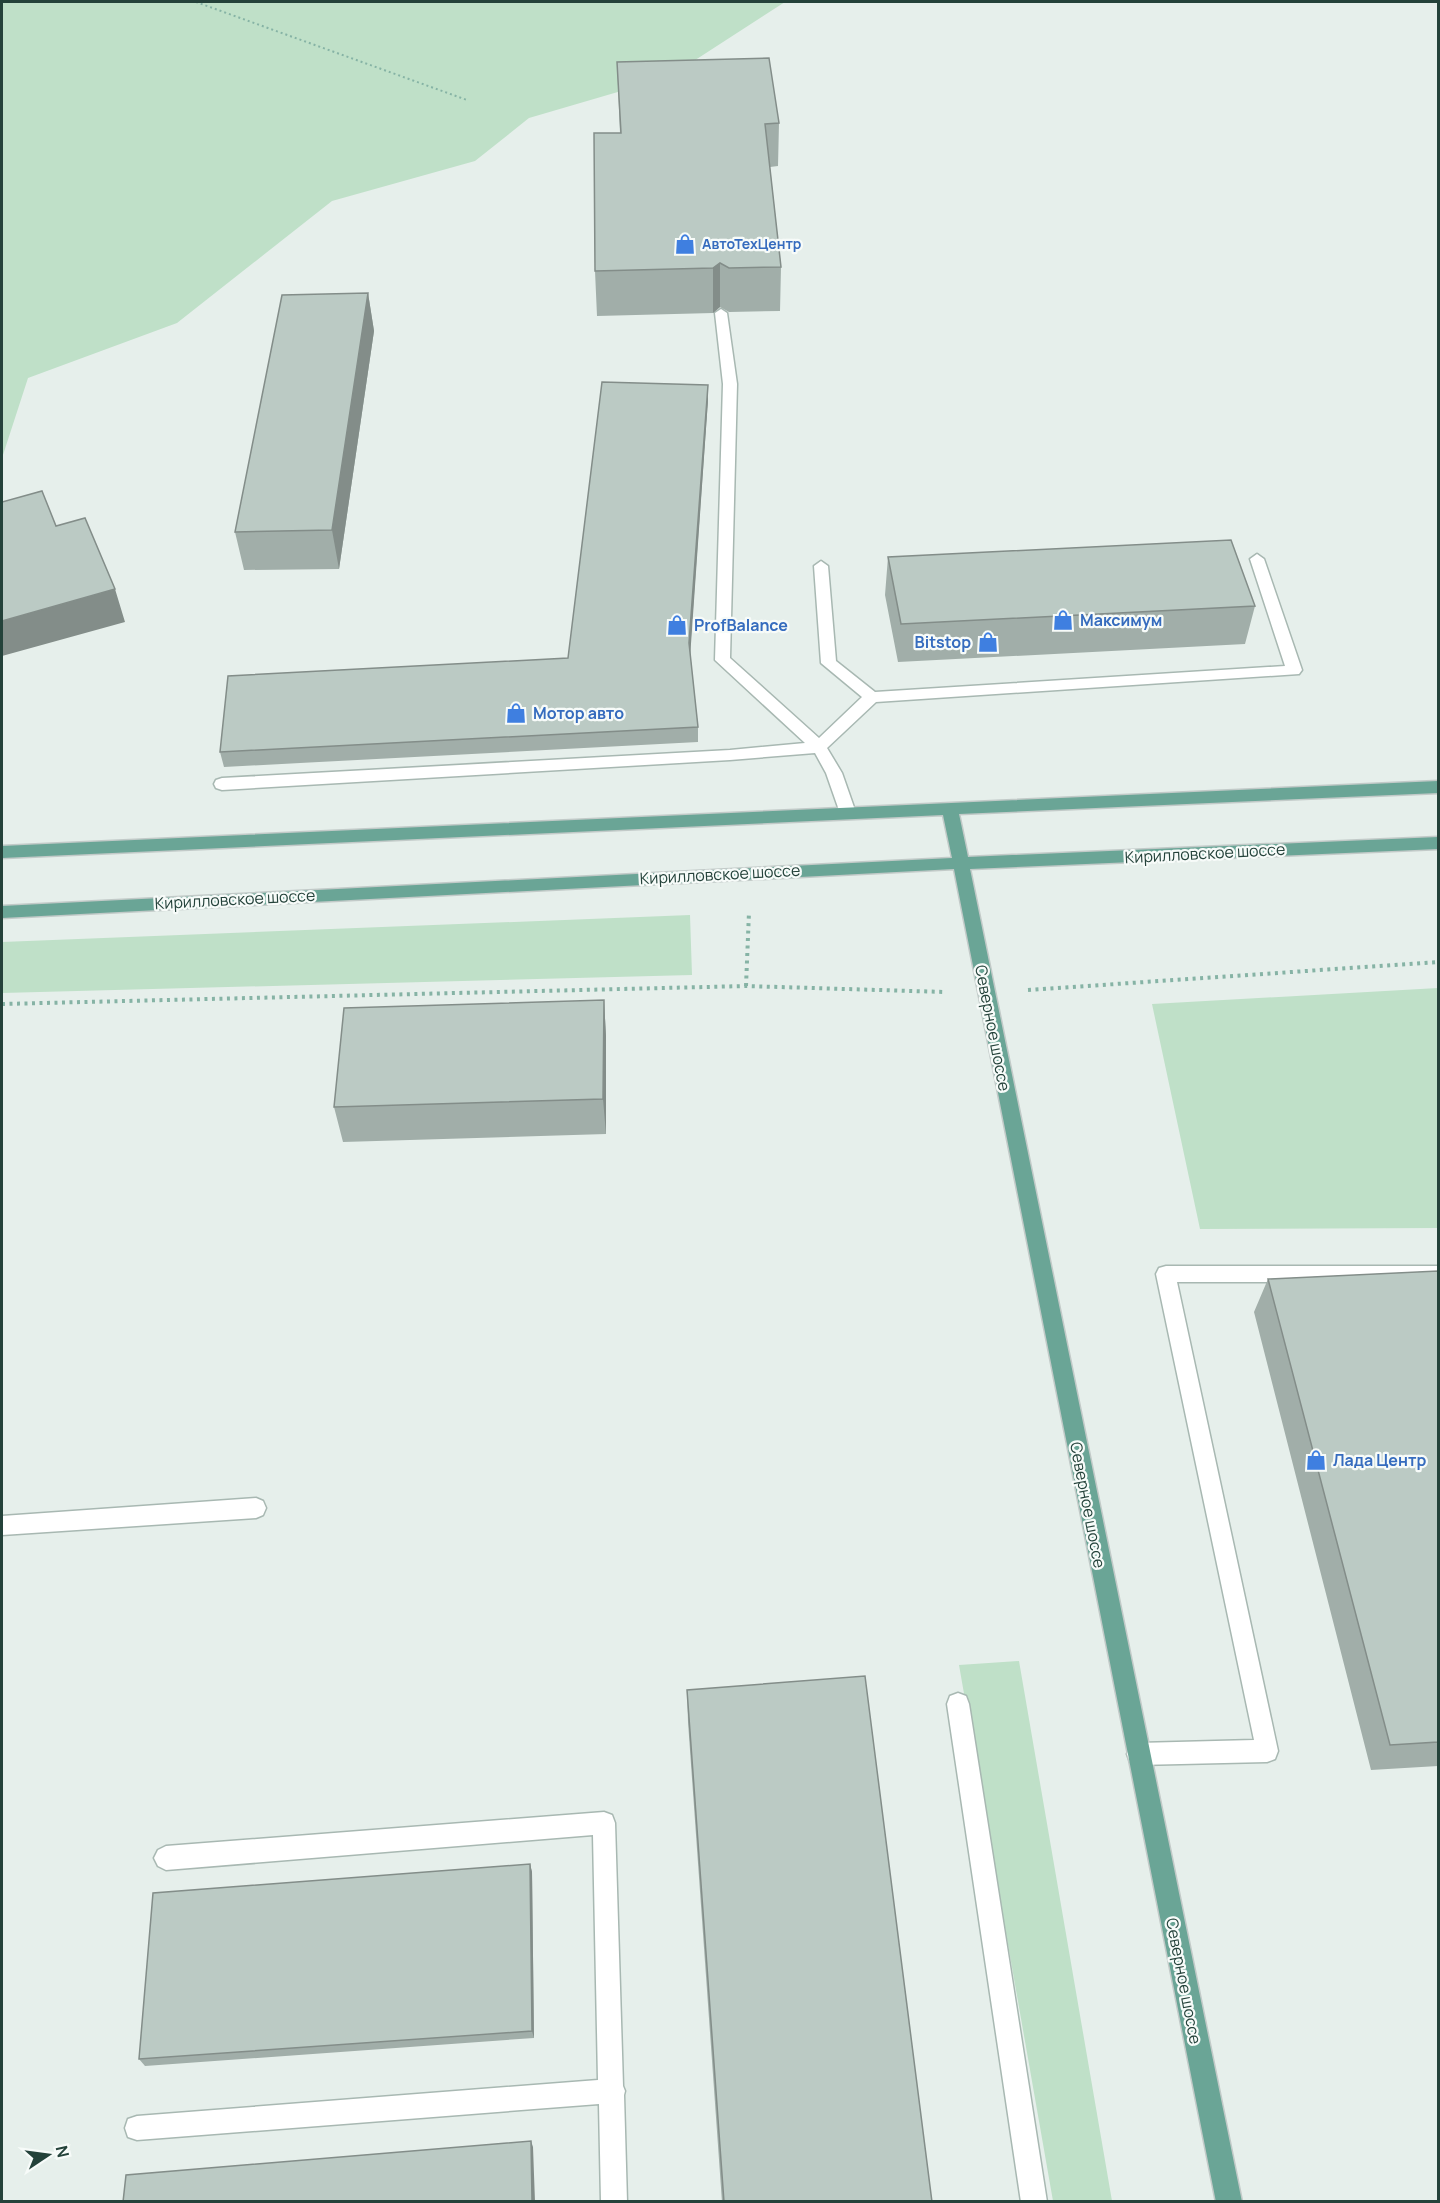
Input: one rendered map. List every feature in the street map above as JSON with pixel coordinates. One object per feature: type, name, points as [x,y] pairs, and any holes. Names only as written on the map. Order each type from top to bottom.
[{"type":"main road","points":[[2,852],[1438,787]]},
{"type":"main road","name":"Северное шоссе","points":[[950,808],[1229,2202]]},
{"type":"main road","name":"Кирилловское шоссе","points":[[2,912],[750,872],[1438,843]]},
{"type":"lane","points":[[721,313],[730,384],[722,660],[819,747],[834,773],[848,813]]},
{"type":"lane","points":[[222,784],[730,755],[819,747],[872,697],[1294,670],[1257,559]]},
{"type":"lane","points":[[821,566],[829,663],[872,697]]},
{"type":"lane","points":[[1138,1754],[1267,1750],[1166,1274],[1438,1274]]},
{"type":"lane","points":[[2,1526],[256,1508]]},
{"type":"lane","points":[[958,1704],[1034,2202]]},
{"type":"lane","points":[[166,1858],[604,1823],[613,2091],[614,2202]]},
{"type":"lane","points":[[137,2128],[613,2091]]},
{"type":"path","points":[[196,2],[466,100]]},
{"type":"path","points":[[2,1004],[746,986],[986,993],[1438,962]]},
{"type":"green space","points":[[2,2],[785,2],[669,77],[529,118],[475,161],[332,201],[177,323],[28,378],[2,458]]},
{"type":"green space","points":[[690,915],[692,975],[2,993],[2,942]]},
{"type":"green space","points":[[1438,988],[1438,1228],[1200,1229],[1152,1004]]},
{"type":"green space","points":[[1019,1661],[1112,2201],[1053,2201],[959,1665]]},
{"type":"building","points":[[769,58],[779,123],[765,124],[781,267],[729,268],[720,263],[713,268],[595,271],[594,133],[621,133],[617,62]]},
{"type":"building","points":[[368,293],[332,530],[235,532],[282,295]]},
{"type":"building","points":[[602,382],[708,385],[689,643],[698,727],[220,752],[228,676],[568,658]]},
{"type":"building","points":[[42,491],[56,526],[85,518],[115,589],[2,621],[2,502]]},
{"type":"building","points":[[1231,540],[1255,606],[901,624],[888,557]]},
{"type":"building","points":[[604,1000],[603,1099],[334,1107],[344,1008]]},
{"type":"building","points":[[1438,1271],[1438,1742],[1390,1745],[1268,1279]]},
{"type":"building","points":[[865,1676],[932,2202],[724,2202],[687,1690]]},
{"type":"building","points":[[530,1864],[532,2031],[139,2059],[153,1893]]},
{"type":"building","points":[[531,2141],[532,2202],[123,2202],[126,2175]]},
{"type":"place","name":"АвтоТехЦентр","points":[[685,244]]},
{"type":"place","name":"Максимум","points":[[1063,620]]},
{"type":"place","name":"ProfBalance","points":[[677,625]]},
{"type":"place","name":"Bitstop","points":[[988,642]]},
{"type":"place","name":"Мотор авто","points":[[516,713]]},
{"type":"place","name":"Лада Центр","points":[[1316,1460]]}]
